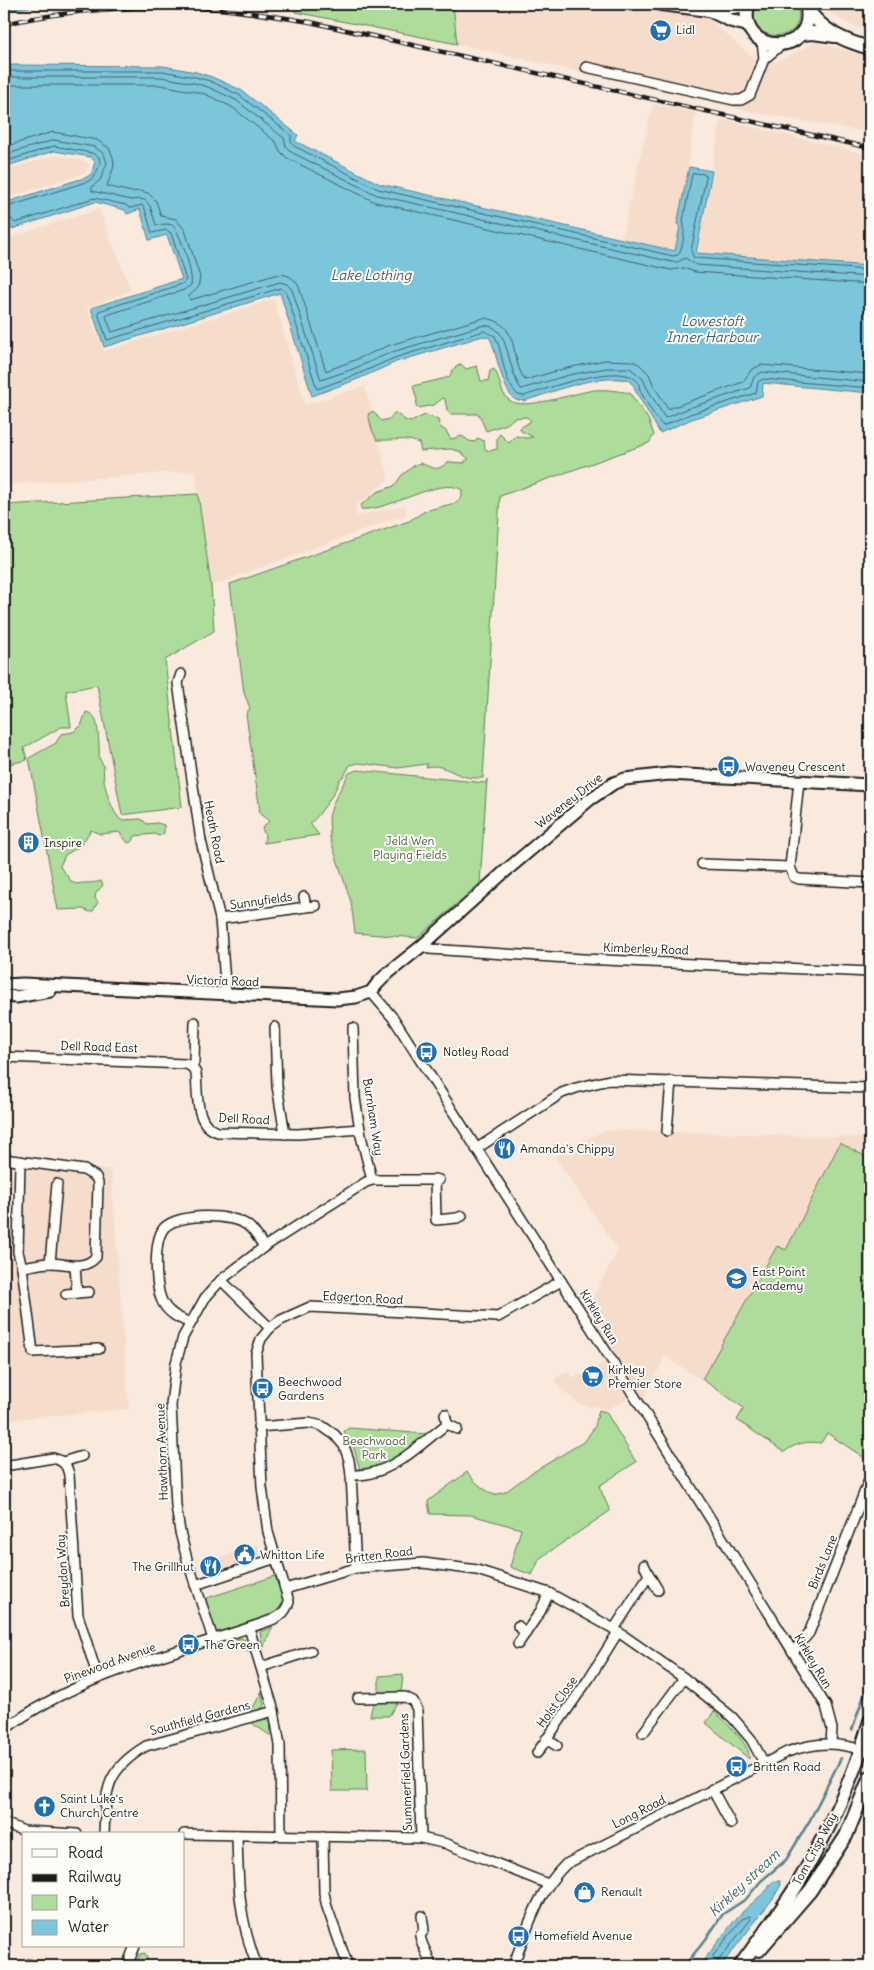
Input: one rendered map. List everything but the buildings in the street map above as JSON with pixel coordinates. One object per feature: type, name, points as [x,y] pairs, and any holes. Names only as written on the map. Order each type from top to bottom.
[{"type":"highway","points":[[662,4],[709,10],[748,4],[746,15],[748,26],[754,34],[762,41],[781,45],[801,34],[808,19],[807,7]]},
{"type":"highway","points":[[807,7],[817,22],[835,36]]},
{"type":"highway","points":[[709,10],[748,26]]},
{"type":"highway","points":[[801,34],[835,36],[870,48]]},
{"type":"highway","name":"Tom Crisp Way","points":[[742,1966],[797,1886],[868,1751],[870,1721]]},
{"type":"highway","name":"Tom Crisp Way","points":[[742,1966],[773,1936],[810,1891],[846,1836],[870,1777]]},
{"type":"main road","name":"Waveney Drive","points":[[372,992],[376,984],[387,974],[423,945],[502,874],[589,800],[614,783],[625,779],[668,774],[870,785]]},
{"type":"main road","name":"Victoria Road","points":[[4,985],[23,984],[72,988],[336,999],[356,997],[372,992]]},
{"type":"main road","name":"Victoria Road","points":[[4,996],[16,997],[72,988]]},
{"type":"street","points":[[586,67],[741,100],[750,95],[764,59],[762,41]]},
{"type":"street","points":[[764,59],[781,45]]},
{"type":"street","name":"Heath Road","points":[[181,674],[178,683],[201,841],[220,919],[226,995]]},
{"type":"street","points":[[799,781],[790,867],[794,876],[799,879],[870,883]]},
{"type":"street","points":[[702,864],[790,867]]},
{"type":"street","name":"Sunnyfields","points":[[304,897],[306,907]]},
{"type":"street","name":"Sunnyfields","points":[[220,919],[316,906]]},
{"type":"street","name":"Kimberley Road","points":[[423,945],[429,949],[582,960],[870,972]]},
{"type":"street","name":"Kirkley Run","points":[[372,992],[394,1019],[561,1281],[793,1652],[826,1706],[832,1729],[831,1742]]},
{"type":"street","name":"Dell Road","points":[[195,1022],[194,1062],[192,1067],[196,1073],[200,1114],[205,1125],[209,1128],[218,1132],[285,1134],[360,1129]]},
{"type":"street","points":[[275,1027],[277,1086],[285,1134]]},
{"type":"street","name":"Burnham Way","points":[[353,1028],[354,1082],[360,1129],[372,1180]]},
{"type":"street","name":"Dell Road East","points":[[4,1057],[177,1063],[192,1067]]},
{"type":"street","points":[[476,1149],[562,1093],[609,1080],[870,1088]]},
{"type":"street","points":[[667,1131],[671,1081]]},
{"type":"street","points":[[4,1158],[84,1170],[96,1177],[98,1183],[96,1257],[84,1266],[50,1263],[22,1267]]},
{"type":"street","points":[[20,1161],[18,1241],[33,1352],[99,1349]]},
{"type":"street","name":"Hawthorn Avenue","points":[[213,1639],[195,1586],[180,1532],[176,1506],[171,1405],[176,1363],[182,1338],[190,1323],[206,1298],[221,1280],[264,1248],[366,1182],[372,1180],[437,1180],[436,1220],[462,1216]]},
{"type":"street","points":[[50,1263],[57,1184]]},
{"type":"street","points":[[190,1323],[174,1316],[163,1304],[160,1293],[156,1252],[157,1239],[163,1229],[172,1221],[185,1217],[229,1218],[249,1226],[264,1248]]},
{"type":"street","points":[[76,1266],[77,1293]]},
{"type":"street","points":[[221,1280],[270,1328]]},
{"type":"street","name":"Edgerton Road","points":[[286,1610],[289,1602],[265,1519],[258,1427],[256,1354],[261,1339],[270,1328],[281,1320],[310,1307],[498,1317],[561,1281]]},
{"type":"street","points":[[66,1294],[89,1292]]},
{"type":"street","points":[[445,1414],[447,1424]]},
{"type":"street","points":[[258,1427],[309,1423],[322,1426],[335,1434],[344,1446],[349,1460],[351,1475],[356,1568]]},
{"type":"street","points":[[351,1475],[371,1473],[391,1464],[447,1424]]},
{"type":"street","points":[[447,1424],[457,1429]]},
{"type":"street","points":[[4,1466],[53,1458],[63,1462],[82,1456]]},
{"type":"street","name":"Breydon Way","points":[[63,1462],[69,1475],[78,1615],[98,1678]]},
{"type":"street","name":"Birds Lane","points":[[793,1652],[809,1633],[870,1478]]},
{"type":"street","points":[[195,1586],[276,1558]]},
{"type":"street","name":"Britten Road","points":[[285,1589],[356,1568],[423,1563],[477,1570],[549,1593],[616,1631],[684,1678],[732,1717],[750,1739],[764,1763]]},
{"type":"street","points":[[644,1565],[658,1590]]},
{"type":"street","points":[[616,1631],[649,1575]]},
{"type":"street","points":[[518,1644],[540,1612],[549,1593]]},
{"type":"street","name":"Pinewood Avenue","points":[[4,1730],[39,1706],[98,1678],[249,1628],[279,1617],[286,1610]]},
{"type":"street","points":[[518,1626],[526,1633]]},
{"type":"street","points":[[249,1628],[274,1711],[280,1746],[281,1835]]},
{"type":"street","name":"Holst Close","points":[[537,1753],[616,1631]]},
{"type":"street","points":[[261,1667],[311,1651]]},
{"type":"street","points":[[642,1733],[684,1678]]},
{"type":"street","name":"Summerfield Gardens","points":[[358,1698],[405,1697],[413,1701],[417,1709],[421,1838]]},
{"type":"street","name":"Southfield Gardens","points":[[104,1832],[106,1796],[112,1778],[120,1765],[132,1754],[146,1746],[274,1711]]},
{"type":"street","name":"Holst Close","points":[[546,1739],[557,1746]]},
{"type":"street","name":"Long Road","points":[[513,1966],[539,1898],[555,1874],[566,1864],[787,1752],[809,1744],[831,1742],[868,1751]]},
{"type":"street","points":[[712,1789],[731,1824]]},
{"type":"street","points":[[4,1823],[24,1831],[42,1832]]},
{"type":"street","points":[[185,1834],[421,1838],[447,1844],[548,1884]]},
{"type":"street","points":[[237,1835],[239,1902],[250,1950],[257,1966]]},
{"type":"street","points":[[323,1836],[324,1893],[327,1907],[348,1966]]},
{"type":"street","points":[[422,1916],[424,1930],[420,1936],[421,1944],[429,1956],[431,1966]]},
{"type":"street","points":[[127,1966],[133,1948]]},
{"type":"shaded area","points":[[453,4],[628,4],[706,16],[753,58],[776,62],[816,42],[870,57],[870,133],[752,112],[457,44]]},
{"type":"shaded area","points":[[822,4],[870,4],[870,32],[848,24],[823,9]]},
{"type":"shaded area","points":[[653,104],[696,112],[675,252],[621,239]]},
{"type":"shaded area","points":[[721,119],[870,155],[870,268],[696,253]]},
{"type":"shaded area","points":[[55,155],[85,161],[90,166],[84,173],[4,199],[4,171]]},
{"type":"shaded area","points":[[99,209],[131,290],[87,308],[104,351],[274,299],[305,405],[365,386],[389,480],[355,506],[357,516],[405,505],[407,514],[211,586],[195,471],[4,485],[4,224],[8,238]]},
{"type":"shaded area","name":"East Point Academy","points":[[605,1131],[870,1138],[870,1450],[866,1459],[827,1433],[821,1443],[805,1441],[794,1444],[784,1452],[737,1420],[744,1408],[665,1356],[643,1400],[587,1307],[618,1250],[555,1157],[592,1136]]},
{"type":"shaded area","points":[[23,1167],[111,1169],[129,1409],[4,1420],[4,1226],[6,1226],[8,1214],[21,1215]]},
{"type":"shaded area","points":[[606,1361],[628,1398],[607,1410],[579,1404],[559,1388],[555,1379],[567,1371],[573,1377],[582,1375]]},
{"type":"shaded area","points":[[258,1545],[261,1555],[208,1573],[204,1563]]},
{"type":"green space","points":[[296,4],[453,4],[457,44],[295,12]]},
{"type":"green space","points":[[757,4],[796,4],[798,18],[795,28],[786,34],[776,36],[766,33],[758,27],[754,18]]},
{"type":"green space","points":[[461,364],[466,369],[477,366],[481,381],[488,381],[490,371],[494,369],[506,397],[516,403],[537,403],[595,390],[630,393],[648,419],[654,435],[649,443],[500,496],[483,778],[466,777],[437,766],[426,767],[428,764],[398,768],[359,763],[350,765],[344,776],[339,780],[328,802],[311,823],[319,835],[264,843],[265,836],[262,828],[269,821],[260,814],[246,714],[250,708],[244,693],[230,584],[409,521],[425,511],[455,503],[462,497],[462,490],[453,487],[441,487],[386,505],[361,509],[361,505],[377,492],[394,486],[402,475],[415,465],[420,463],[437,468],[448,462],[465,463],[469,459],[459,451],[450,449],[421,451],[419,443],[414,441],[377,440],[368,414],[373,411],[381,421],[389,419],[394,413],[409,422],[426,415],[438,420],[440,427],[446,431],[451,439],[462,436],[469,441],[475,442],[478,438],[484,441],[485,449],[489,451],[497,449],[497,438],[500,434],[509,443],[516,436],[533,437],[521,431],[520,428],[531,421],[527,417],[514,418],[507,424],[486,431],[479,414],[450,414],[443,398],[434,405],[418,408],[416,406],[417,400],[413,386],[450,377],[453,369]]},
{"type":"green space","points":[[198,494],[211,586],[214,631],[165,660],[182,807],[122,815],[97,685],[66,691],[71,727],[61,727],[24,748],[27,760],[4,765],[4,505]]},
{"type":"green space","points":[[86,712],[92,714],[96,720],[99,758],[104,766],[103,772],[108,795],[117,816],[121,820],[141,819],[147,824],[157,823],[164,825],[164,833],[159,836],[154,834],[135,836],[133,841],[128,843],[119,832],[100,834],[91,830],[80,846],[65,855],[60,866],[71,882],[76,884],[101,881],[103,885],[96,893],[95,898],[98,902],[93,911],[90,912],[83,909],[58,910],[29,758],[56,743],[61,734],[73,732],[81,726]]},
{"type":"green space","name":"Jeld Wen Playing Fields","points":[[357,770],[486,783],[487,779],[480,883],[418,938],[355,933],[351,902],[330,838],[329,817],[333,803],[349,773]]},
{"type":"green space","points":[[840,1143],[870,1159],[870,1450],[866,1459],[827,1433],[821,1443],[801,1443],[784,1452],[737,1420],[744,1408],[702,1379],[777,1246],[786,1250]]},
{"type":"green space","points":[[599,1410],[606,1412],[636,1462],[599,1486],[610,1511],[540,1558],[532,1575],[510,1567],[521,1529],[471,1515],[430,1514],[428,1501],[467,1472],[479,1485],[494,1495],[505,1492],[530,1474],[585,1441],[595,1426]]},
{"type":"green space","name":"Beechwood Park","points":[[349,1428],[427,1434],[388,1462],[360,1470],[353,1445],[344,1431]]},
{"type":"green space","points":[[278,1575],[286,1601],[277,1615],[214,1637],[201,1600]]},
{"type":"green space","points":[[273,1627],[263,1647],[260,1632]]},
{"type":"green space","points":[[240,1638],[244,1639],[248,1652],[229,1642]]},
{"type":"green space","points":[[403,1674],[401,1695],[379,1695],[379,1676]]},
{"type":"green space","points":[[261,1692],[264,1705],[262,1709],[251,1712]]},
{"type":"green space","points":[[398,1701],[389,1716],[370,1716],[373,1703]]},
{"type":"green space","points":[[714,1711],[742,1740],[749,1753],[749,1759],[706,1723]]},
{"type":"green space","points":[[264,1718],[270,1721],[271,1736],[250,1722]]},
{"type":"green space","points":[[366,1749],[367,1791],[332,1791],[331,1750]]},
{"type":"green space","points":[[145,1953],[150,1966],[135,1966],[140,1954]]},
{"type":"green space","points":[[27,1958],[60,1966],[26,1966]]},
{"type":"water","points":[[4,4],[47,4],[4,11]]},
{"type":"water","name":"Lake Lothing","points":[[4,66],[163,66],[196,72],[241,90],[298,135],[295,141],[380,184],[675,251],[680,226],[677,224],[689,167],[712,171],[696,253],[870,266],[870,393],[763,383],[762,396],[692,419],[660,433],[634,386],[627,379],[586,382],[524,401],[516,400],[507,390],[490,338],[483,336],[396,362],[358,379],[312,396],[280,293],[104,347],[91,308],[182,279],[167,235],[149,240],[140,209],[127,214],[125,210],[95,202],[9,230],[4,212],[4,203],[87,177],[91,174],[95,162],[91,157],[54,151],[4,167]]},
{"type":"water","points":[[774,1881],[780,1881],[781,1885],[774,1897],[721,1966],[699,1966],[739,1915],[768,1889]]},
{"type":"waterway","name":"Kirkley stream","points":[[852,1730],[870,1678]]},
{"type":"waterway","name":"Kirkley stream","points":[[684,1966],[723,1914],[746,1899],[761,1881],[786,1860],[810,1820],[841,1758]]},
{"type":"railway","points":[[4,24],[84,11],[111,9],[166,7],[220,9],[254,13],[310,22],[870,148]]},
{"type":"place","name":"Lidl","points":[[660,30]]},
{"type":"place","name":"Waveney Crescent","points":[[729,767]]},
{"type":"place","name":"Inspire","points":[[28,843]]},
{"type":"place","name":"Notley Road","points":[[427,1052]]},
{"type":"place","name":"Amanda's Chippy","points":[[504,1149]]},
{"type":"place","name":"East Point Academy","points":[[736,1279]]},
{"type":"place","name":"Kirkley Premier Store","points":[[592,1377]]},
{"type":"place","name":"Beechwood Gardens","points":[[262,1389]]},
{"type":"place","name":"Whitton Life","points":[[244,1555]]},
{"type":"place","name":"The Grillhut","points":[[210,1567]]},
{"type":"place","name":"The Green","points":[[188,1645]]},
{"type":"place","name":"Britten Road","points":[[737,1767]]},
{"type":"place","name":"Saint Luke's Church Centre","points":[[44,1806]]},
{"type":"place","name":"Renault","points":[[585,1892]]},
{"type":"place","name":"Homefield Avenue","points":[[518,1936]]},
{"type":"water label","name":"Lowestoft Inner Harbour","points":[[712,330]]}]
